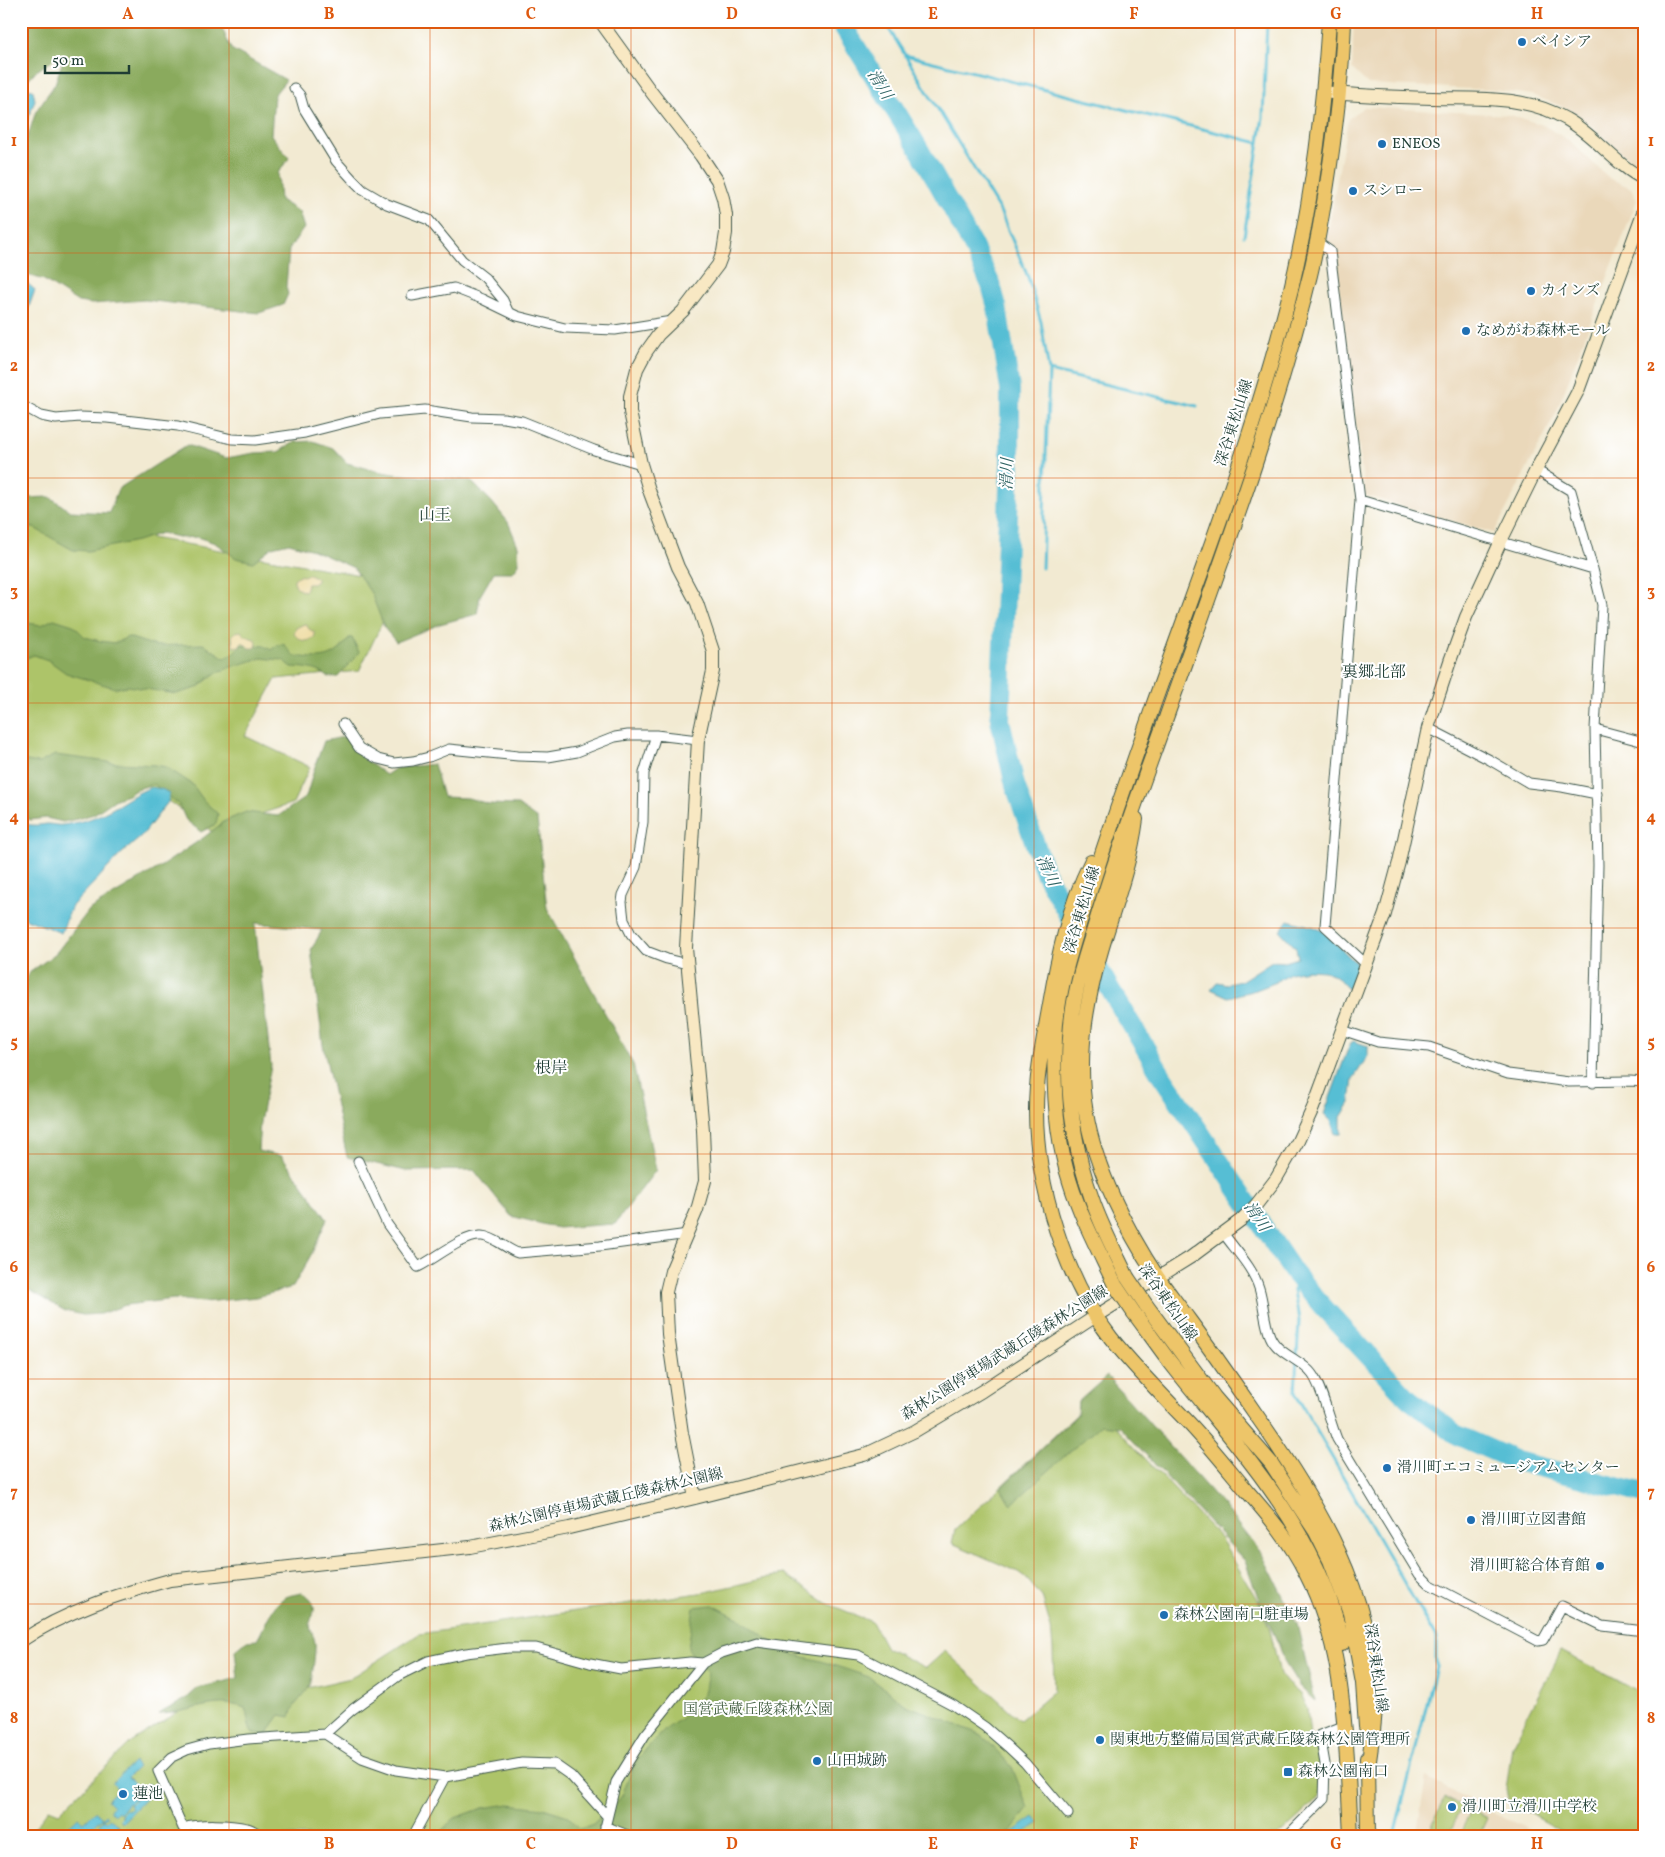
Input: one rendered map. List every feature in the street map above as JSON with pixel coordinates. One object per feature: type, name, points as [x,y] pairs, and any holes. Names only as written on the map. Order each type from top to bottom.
[{"type":"main road","name":"深谷東松山線","points":[[1329,21],[1323,92],[1308,206],[1291,287],[1272,360],[1232,485],[1113,820],[1072,948],[1060,999],[1055,1035],[1054,1097],[1069,1180],[1086,1225],[1115,1285],[1170,1362],[1259,1474],[1307,1546],[1317,1566],[1334,1610],[1348,1670],[1352,1744],[1348,1776]]},
{"type":"main road","name":"深谷東松山線","points":[[1344,21],[1340,94],[1317,242],[1310,274],[1262,443],[1100,906],[1081,971],[1071,1024],[1069,1071],[1072,1115],[1079,1156],[1092,1202],[1127,1276],[1146,1305],[1214,1397],[1271,1463],[1316,1532],[1330,1560],[1350,1613],[1357,1642],[1363,1683],[1368,1768],[1368,1836]]},
{"type":"main road","name":"深谷東松山線","points":[[1139,793],[1133,839],[1093,982],[1085,1018],[1083,1037],[1086,1112],[1096,1155],[1133,1235],[1158,1278],[1232,1379],[1303,1483],[1323,1518],[1345,1566],[1366,1632],[1372,1666],[1375,1698],[1368,1768]]},
{"type":"main road","name":"深谷東松山線","points":[[1113,820],[1078,888],[1055,974],[1040,1060],[1036,1110],[1042,1175],[1049,1209],[1073,1275],[1096,1316],[1123,1352],[1160,1394],[1189,1422],[1271,1518],[1297,1556],[1317,1597],[1331,1633],[1346,1726],[1351,1836]]},
{"type":"street","points":[[600,21],[717,180],[726,215],[723,252],[718,265],[710,278],[674,320],[658,335],[646,352],[632,383],[630,396],[630,412],[641,464],[678,567],[697,603],[713,651],[713,671],[698,740],[686,948],[705,1156],[705,1182],[688,1234],[671,1271],[666,1292],[668,1334],[682,1433],[695,1498]]},
{"type":"street","points":[[294,88],[300,95],[304,109],[336,160],[353,180],[364,190],[387,204],[429,220],[462,260],[485,278],[503,300],[508,311]]},
{"type":"street","points":[[1323,92],[1499,99],[1535,105],[1566,118],[1631,173],[1644,178]]},
{"type":"street","name":"森林公園停車場武蔵丘陵森林公園線","points":[[21,1641],[33,1633],[85,1608],[125,1592],[170,1580],[470,1547],[569,1528],[695,1498],[796,1473],[872,1451],[915,1431],[982,1391],[1224,1234],[1256,1205],[1272,1186],[1298,1141],[1313,1108],[1385,914],[1399,862],[1428,728],[1466,617],[1536,470],[1578,391],[1644,210]]},
{"type":"street","points":[[1317,242],[1330,251],[1360,500],[1325,926],[1367,965]]},
{"type":"street","points":[[412,296],[454,288],[517,316],[557,326],[598,330],[615,330],[674,320]]},
{"type":"street","points":[[21,404],[41,416],[56,419],[80,417],[107,418],[178,426],[232,439],[255,440],[305,433],[380,414],[425,410],[472,417],[504,418],[522,421],[594,450],[641,464]]},
{"type":"street","points":[[1536,470],[1571,491],[1594,569],[1602,605],[1595,729],[1598,865],[1593,1083]]},
{"type":"street","points":[[1360,500],[1500,543],[1594,569]]},
{"type":"street","points":[[343,724],[359,748],[378,759],[394,763],[430,757],[449,749],[548,758],[577,752],[615,737],[628,735],[656,735],[698,740]]},
{"type":"street","points":[[1428,728],[1490,760],[1529,783],[1597,794]]},
{"type":"street","points":[[1595,729],[1644,742]]},
{"type":"street","points":[[656,735],[644,773],[643,822],[636,867],[623,895],[624,920],[631,934],[646,951],[687,964]]},
{"type":"street","points":[[1342,1030],[1378,1042],[1429,1047],[1508,1074],[1569,1082],[1644,1082]]},
{"type":"street","points":[[358,1161],[387,1224],[418,1267],[468,1238],[482,1236],[518,1253],[600,1246],[688,1234]]},
{"type":"street","points":[[1224,1234],[1254,1275],[1270,1335],[1276,1347],[1311,1373],[1317,1382],[1329,1421],[1337,1439],[1419,1574],[1430,1584],[1538,1641],[1544,1640],[1562,1606],[1603,1626],[1644,1632]]},
{"type":"street","points":[[603,1836],[616,1782],[640,1743],[703,1664],[722,1653],[757,1642],[858,1655],[953,1704],[984,1727],[1025,1764],[1068,1814]]},
{"type":"street","points":[[325,1734],[353,1708],[398,1676],[428,1661],[466,1653],[508,1648],[536,1648],[590,1663],[621,1668],[690,1662],[703,1664]]},
{"type":"street","points":[[1287,1836],[1324,1798],[1325,1764],[1320,1735],[1346,1726]]},
{"type":"street","points":[[183,1828],[158,1772],[172,1757],[208,1744],[248,1739],[325,1734],[362,1758],[396,1770],[445,1777],[522,1763],[554,1764],[571,1776],[607,1816]]},
{"type":"street","points":[[413,1836],[445,1777]]},
{"type":"street","points":[[177,1836],[183,1828],[194,1824],[249,1828],[262,1836]]},
{"type":"street","points":[[605,1826],[630,1836]]},
{"type":"shaded area","points":[[1354,21],[1644,21],[1644,166],[1634,163],[1573,111],[1533,95],[1495,90],[1368,84],[1352,69]]},
{"type":"shaded area","name":"なめがわ森林モール","points":[[1364,107],[1510,115],[1543,125],[1570,141],[1609,178],[1631,188],[1637,200],[1556,413],[1494,533],[1365,495],[1334,248],[1326,242],[1348,119]]},
{"type":"shaded area","name":"滑川町立滑川中学校","points":[[1426,1778],[1541,1836],[1416,1836]]},
{"type":"green space","points":[[21,21],[219,21],[231,49],[286,80],[274,95],[271,135],[289,158],[278,173],[280,200],[299,212],[304,228],[289,249],[286,287],[288,294],[283,305],[259,313],[145,300],[92,304],[78,302],[44,280],[28,275],[21,276],[21,146],[28,136],[36,111],[55,84],[62,63],[59,56],[35,72],[21,87]]},
{"type":"green space","points":[[313,441],[333,448],[347,463],[377,471],[471,481],[508,522],[518,546],[519,564],[513,572],[494,572],[480,596],[477,614],[440,624],[396,642],[385,629],[371,593],[354,568],[313,550],[289,543],[272,547],[253,562],[236,558],[215,543],[197,537],[182,538],[161,533],[137,541],[88,551],[73,550],[34,528],[21,527],[21,498],[50,497],[70,511],[109,513],[118,489],[187,445],[226,458],[255,453],[278,452],[295,442]]},
{"type":"green space","points":[[21,507],[107,530],[388,580],[384,619],[359,671],[276,679],[245,736],[310,767],[293,803],[211,831],[141,782],[21,784]]},
{"type":"green space","points":[[21,618],[27,623],[41,625],[54,619],[73,625],[85,637],[100,641],[115,643],[128,637],[156,646],[203,644],[225,658],[235,652],[241,645],[264,646],[271,650],[277,645],[284,644],[294,656],[319,658],[331,655],[337,651],[349,638],[352,638],[359,652],[338,677],[328,677],[307,668],[292,667],[283,660],[261,658],[228,668],[213,675],[197,688],[176,694],[128,686],[115,688],[66,673],[48,660],[34,655],[21,660]]},
{"type":"green space","points":[[348,736],[359,755],[386,775],[396,768],[434,764],[443,797],[468,798],[489,804],[518,805],[537,819],[547,908],[633,1064],[656,1170],[615,1224],[558,1228],[511,1216],[474,1170],[406,1171],[347,1157],[323,1045],[311,950],[322,930],[255,923],[271,1066],[260,1122],[258,1151],[282,1156],[327,1219],[312,1253],[293,1287],[257,1297],[204,1302],[174,1299],[126,1305],[100,1314],[83,1315],[65,1311],[21,1285],[21,992],[29,973],[56,953],[90,909],[160,867],[225,821],[246,812],[278,816],[306,797],[324,741]]},
{"type":"green space","points":[[55,755],[166,767],[192,784],[205,802],[218,814],[216,824],[201,832],[186,820],[179,805],[154,784],[137,789],[128,795],[116,799],[94,814],[77,819],[63,822],[46,818],[30,820],[21,815],[21,760],[39,763]]},
{"type":"green space","points":[[1107,1376],[1230,1513],[1262,1554],[1297,1624],[1315,1701],[1300,1687],[1285,1663],[1245,1561],[1120,1427],[1101,1425],[1011,1505],[1001,1488],[1077,1415],[1078,1402]]},
{"type":"green space","name":"国営武蔵丘陵森林公園","points":[[1091,1401],[1221,1539],[1258,1601],[1270,1630],[1280,1674],[1300,1694],[1307,1709],[1311,1744],[1318,1744],[1320,1793],[1316,1801],[1278,1836],[28,1836],[49,1809],[59,1813],[131,1742],[192,1703],[255,1700],[351,1678],[419,1634],[706,1592],[784,1574],[826,1603],[872,1622],[886,1648],[926,1668],[945,1651],[1020,1720],[1054,1691],[1051,1628],[1042,1597],[1025,1577],[1018,1572],[952,1543],[955,1530]]},
{"type":"green space","points":[[302,1593],[310,1598],[314,1607],[310,1625],[315,1641],[314,1657],[310,1685],[291,1712],[290,1717],[280,1715],[265,1736],[253,1734],[245,1708],[234,1705],[212,1705],[158,1714],[186,1699],[198,1688],[238,1678],[235,1651],[247,1641],[257,1640],[272,1610],[281,1600],[288,1596]]},
{"type":"green space","points":[[713,1605],[742,1620],[787,1653],[821,1661],[869,1677],[906,1705],[982,1735],[1012,1767],[1028,1808],[1010,1832],[1004,1836],[439,1836],[455,1818],[483,1808],[509,1804],[543,1808],[568,1816],[580,1829],[593,1824],[622,1796],[633,1766],[648,1747],[666,1729],[682,1718],[704,1694],[708,1673],[688,1649],[694,1607]]},
{"type":"green space","points":[[1561,1651],[1644,1694],[1644,1836],[1570,1836],[1509,1803],[1506,1790],[1512,1746]]},
{"type":"green space","points":[[1445,1798],[1462,1806],[1448,1836],[1428,1834]]},
{"type":"green space","points":[[1471,1810],[1487,1818],[1479,1836],[1459,1836]]},
{"type":"sand","points":[[309,574],[317,578],[317,581],[313,584],[307,584],[305,591],[299,590],[294,583],[294,579],[299,575]]},
{"type":"sand","points":[[304,624],[314,632],[315,636],[307,641],[301,640],[294,634],[296,628]]},
{"type":"sand","points":[[241,631],[244,635],[256,640],[257,645],[255,648],[249,648],[243,642],[239,646],[233,647],[232,635]]},
{"type":"water","points":[[29,89],[33,90],[35,100],[21,138],[21,98]]},
{"type":"water","points":[[21,283],[27,283],[35,290],[21,329]]},
{"type":"water","points":[[152,787],[164,790],[169,794],[168,802],[141,837],[121,854],[72,906],[61,933],[22,917],[24,912],[21,911],[21,821],[34,825],[61,825],[79,822],[104,813],[139,792]]},
{"type":"water","points":[[1288,920],[1323,931],[1358,965],[1348,989],[1336,976],[1325,971],[1307,970],[1290,973],[1274,983],[1256,990],[1228,997],[1211,989],[1217,982],[1227,984],[1241,981],[1272,961],[1285,962],[1298,958],[1296,948],[1280,931]]},
{"type":"water","points":[[1353,1041],[1368,1046],[1368,1056],[1353,1079],[1350,1103],[1341,1117],[1341,1134],[1335,1134],[1331,1121],[1324,1114],[1349,1046]]},
{"type":"water","points":[[134,1762],[138,1767],[128,1777],[140,1789],[138,1791],[140,1793],[120,1813],[118,1811],[115,1815],[110,1810],[113,1806],[107,1800],[118,1789],[112,1783]]},
{"type":"water","points":[[148,1783],[152,1788],[150,1794],[122,1823],[119,1820],[123,1816],[121,1814],[126,1809],[128,1810],[132,1807],[130,1805],[141,1794],[143,1796],[147,1792],[143,1788]]},
{"type":"water","points":[[95,1811],[102,1818],[106,1814],[108,1816],[97,1822],[89,1830],[91,1832],[87,1836],[68,1836],[64,1831],[78,1817],[84,1822]]},
{"type":"water","points":[[1034,1817],[1039,1823],[1019,1836],[1007,1836]]},
{"type":"water","points":[[110,1818],[119,1827],[109,1836],[89,1836],[98,1829],[97,1827],[104,1819],[106,1821]]},
{"type":"waterway","name":"滑川","points":[[840,21],[919,149],[972,244],[991,285],[997,307],[1010,389],[1010,464],[1000,720],[1015,785],[1045,873],[1107,984],[1162,1076],[1294,1273],[1409,1399],[1457,1435],[1516,1461],[1644,1494]]},
{"type":"waterway","points":[[884,21],[905,55],[1259,143]]},
{"type":"waterway","points":[[1244,236],[1263,117],[1267,21]]},
{"type":"waterway","points":[[905,55],[1000,211],[1028,277],[1041,322],[1049,371],[1042,568]]},
{"type":"waterway","points":[[1049,371],[1197,406]]},
{"type":"waterway","points":[[1294,1273],[1294,1291],[1299,1320],[1295,1393],[1436,1638],[1436,1667],[1394,1836]]},
{"type":"place","name":"ベイシア","points":[[1522,42]]},
{"type":"place","name":"ENEOS","points":[[1382,144]]},
{"type":"place","name":"スシロー","points":[[1353,191]]},
{"type":"place","name":"カインズ","points":[[1531,291]]},
{"type":"place","name":"なめがわ森林モール","points":[[1466,331]]},
{"type":"place","name":"滑川町エコミュージアムセンター","points":[[1387,1468]]},
{"type":"place","name":"滑川町立図書館","points":[[1471,1520]]},
{"type":"place","name":"滑川町総合体育館","points":[[1600,1566]]},
{"type":"place","name":"森林公園南口駐車場","points":[[1164,1615]]},
{"type":"place","name":"関東地方整備局国営武蔵丘陵森林公園管理所","points":[[1100,1740]]},
{"type":"place","name":"山田城跡","points":[[817,1761]]},
{"type":"place","name":"森林公園南口","points":[[1288,1772]]},
{"type":"place","name":"蓮池","points":[[123,1794]]},
{"type":"place","name":"滑川町立滑川中学校","points":[[1452,1807]]},
{"type":"district","name":"山王","points":[[435,516]]},
{"type":"district","name":"裏郷北部","points":[[1374,673]]},
{"type":"district","name":"根岸","points":[[551,1069]]}]
